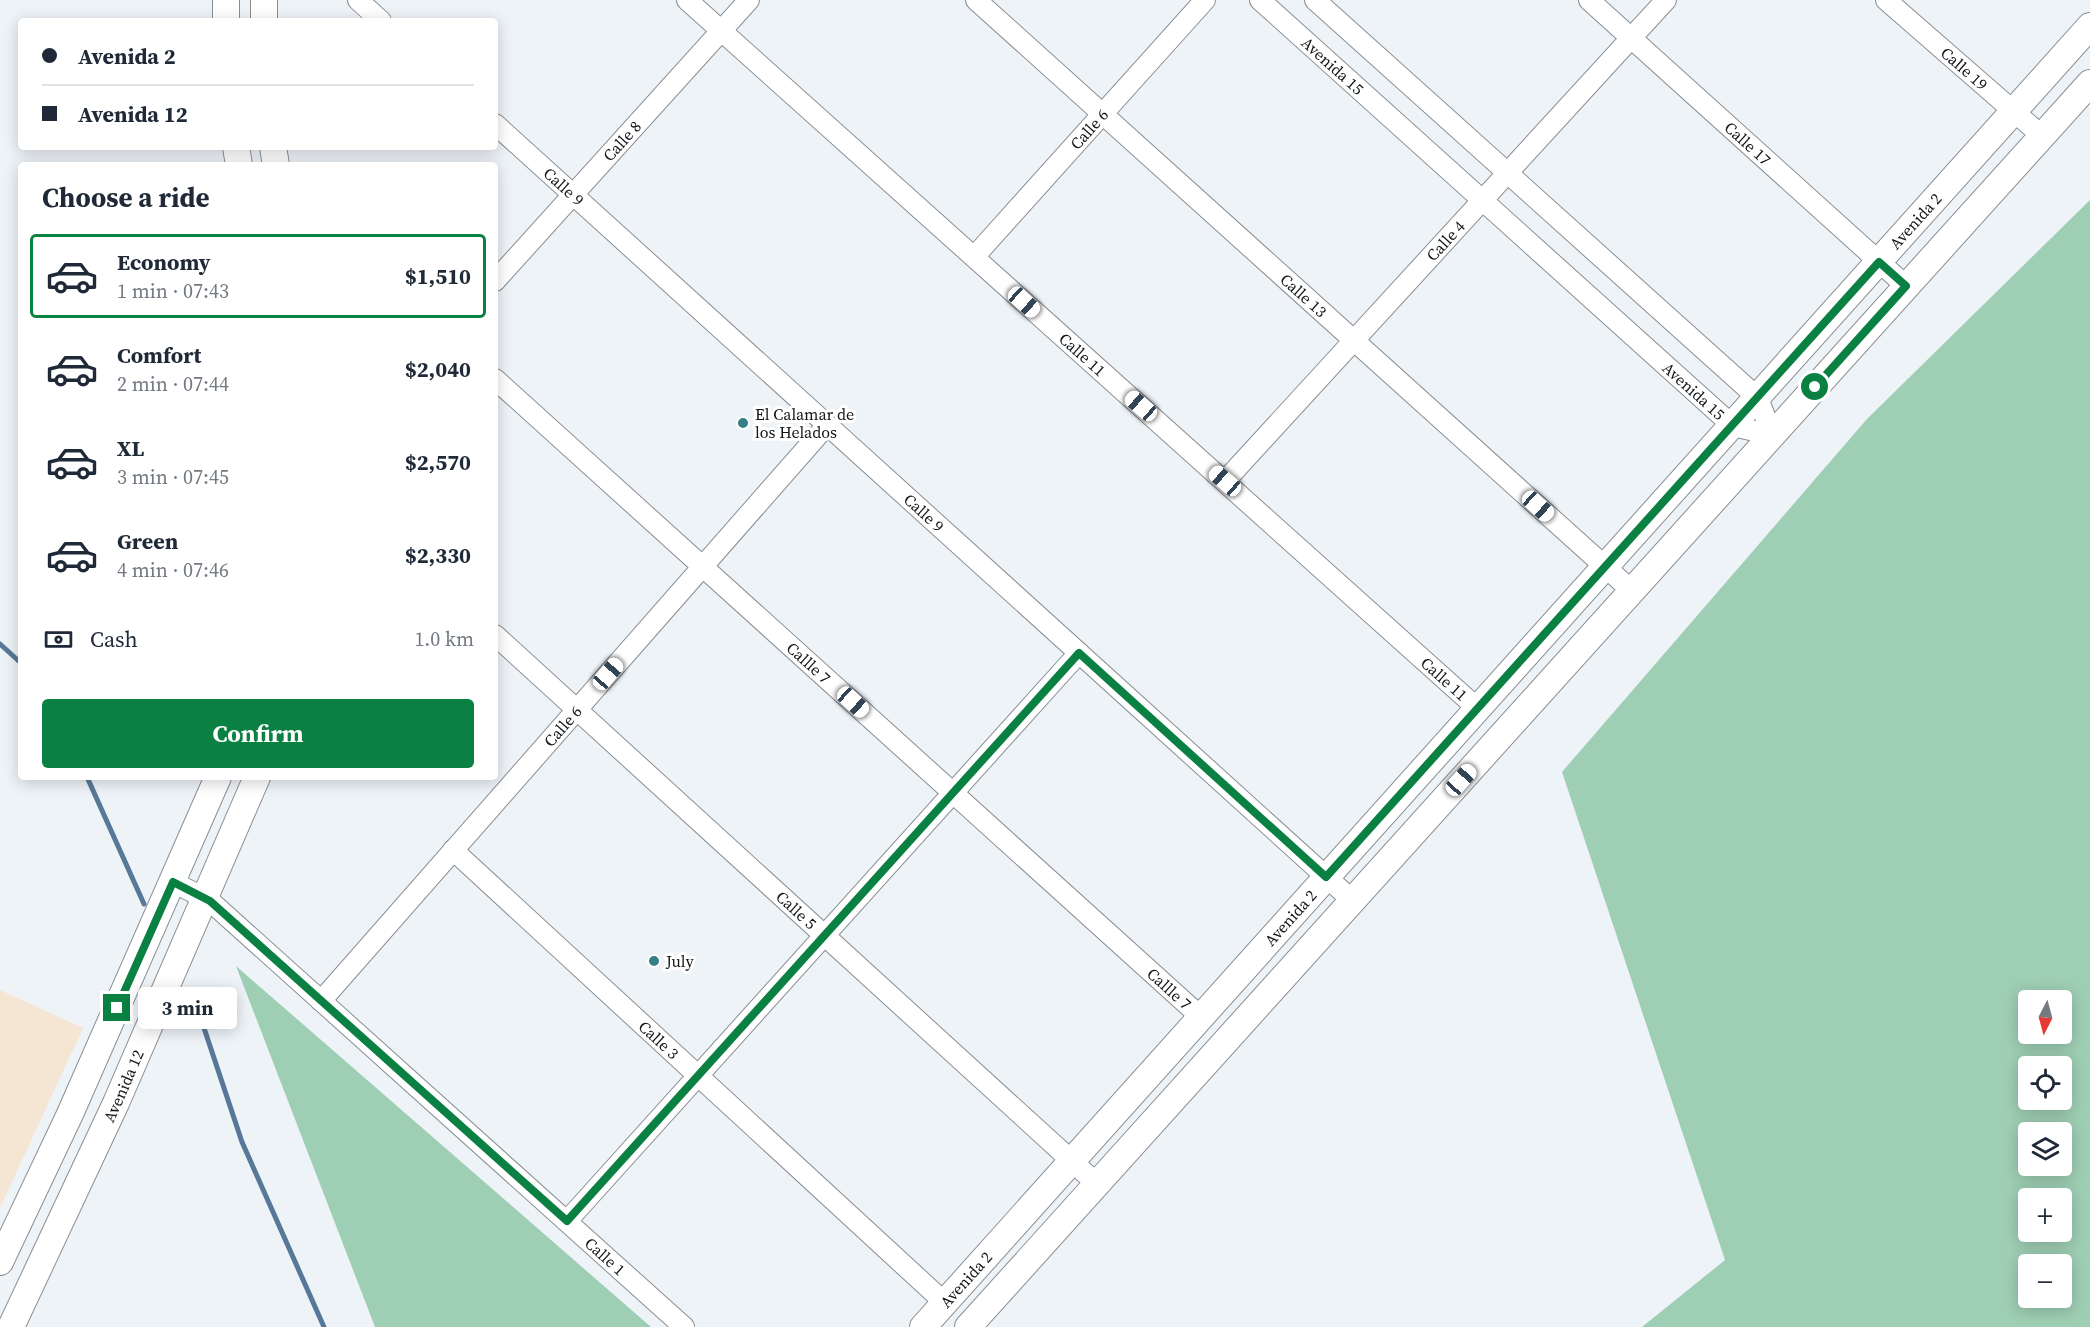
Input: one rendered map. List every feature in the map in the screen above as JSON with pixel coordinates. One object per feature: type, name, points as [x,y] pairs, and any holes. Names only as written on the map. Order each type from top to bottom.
[{"type":"main road","points":[[226,0],[226,18]]},
{"type":"main road","points":[[264,0],[264,18]]},
{"type":"main road","name":"Avenida 2","points":[[923,1327],[2090,26]]},
{"type":"main road","name":"Avenida 2","points":[[968,1327],[2090,83]]},
{"type":"main road","points":[[0,1262],[75,1103],[217,780]]},
{"type":"main road","name":"Avenida 12","points":[[11,1327],[116,1103],[256,780]]},
{"type":"street","points":[[357,0],[378,18]]},
{"type":"street","name":"Calle 11","points":[[687,0],[1477,708]]},
{"type":"street","name":"Calle 8","points":[[498,278],[749,0]]},
{"type":"street","name":"Calle 13","points":[[976,0],[1631,590]]},
{"type":"street","name":"Calle 6","points":[[974,257],[1205,0]]},
{"type":"street","name":"Avenida 15","points":[[1260,0],[1733,426],[1772,435]]},
{"type":"street","points":[[1315,0],[1758,398],[1772,435]]},
{"type":"street","name":"Calle 17","points":[[1589,0],[1906,286]]},
{"type":"street","name":"Calle 4","points":[[1225,481],[1666,0]]},
{"type":"street","name":"Calle 19","points":[[1886,0],[2042,136]]},
{"type":"street","name":"Calle 9","points":[[498,127],[1353,902]]},
{"type":"street","name":"Callle 7","points":[[498,382],[1202,1018]]},
{"type":"street","name":"Calle 6","points":[[321,1001],[827,425]]},
{"type":"street","name":"Calle 5","points":[[498,638],[1097,1184]]},
{"type":"street","points":[[567,1221],[1079,653]]},
{"type":"street","name":"Calle 3","points":[[453,850],[945,1302]]},
{"type":"street","name":"Calle 1","points":[[173,882],[205,898],[684,1327]]},
{"type":"shaded area","points":[[0,990],[83,1028],[0,1208]]},
{"type":"green space","points":[[2090,200],[2090,1327],[1642,1327],[1725,1260],[1562,772],[1867,419]]},
{"type":"green space","points":[[236,966],[651,1327],[375,1327]]},
{"type":"waterway","points":[[0,644],[18,660]]},
{"type":"waterway","points":[[88,780],[144,904]]},
{"type":"waterway","points":[[195,1001],[242,1142],[324,1327]]},
{"type":"place","name":"El Calamar de los Helados","points":[[743,423]]},
{"type":"place","name":"July","points":[[654,961]]},
{"type":"route","points":[[117,1008],[173,882],[210,901],[567,1221],[1079,653],[1326,877],[1879,262],[1906,286],[1815,387]]}]
